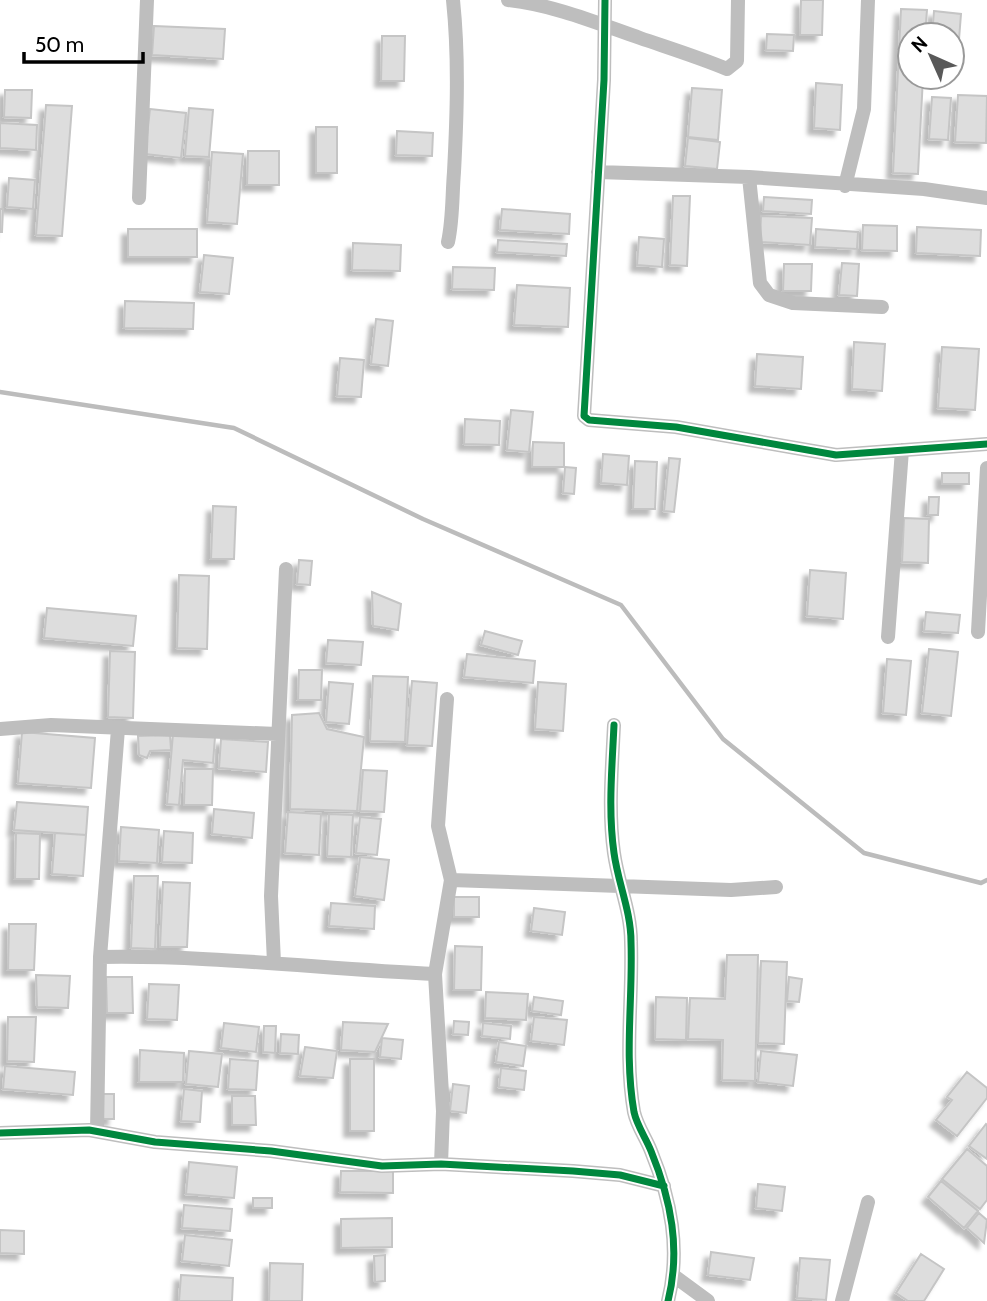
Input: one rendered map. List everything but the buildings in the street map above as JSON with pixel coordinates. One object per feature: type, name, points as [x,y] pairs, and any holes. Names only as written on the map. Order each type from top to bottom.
[{"type":"street","points":[[139,198],[147,0]]},
{"type":"street","points":[[449,242],[453,220],[457,113],[457,33],[453,0]]},
{"type":"street","points":[[508,0],[533,3],[605,25],[687,52],[727,69],[737,61],[738,0]]},
{"type":"street","points":[[605,0],[584,416],[589,420],[676,428],[836,455],[987,443]]},
{"type":"street","points":[[845,186],[864,109],[868,0]]},
{"type":"street","points":[[598,172],[749,177],[845,186],[923,189],[987,198]]},
{"type":"street","points":[[749,177],[760,284],[769,295],[793,303],[882,307]]},
{"type":"street","points":[[888,637],[902,450]]},
{"type":"street","points":[[978,632],[987,468]]},
{"type":"street","points":[[274,963],[271,896],[286,569]]},
{"type":"street","points":[[441,1164],[443,1111],[435,974],[451,880],[438,826],[447,699]]},
{"type":"street","points":[[0,729],[51,725],[277,734]]},
{"type":"street","points":[[614,725],[612,819],[614,854],[632,940],[628,1039],[635,1115],[664,1186],[676,1262],[668,1301]]},
{"type":"street","points":[[97,1131],[100,957],[118,729]]},
{"type":"street","points":[[451,880],[622,884],[731,890],[776,887]]},
{"type":"street","points":[[100,957],[177,956],[338,970],[435,974]]},
{"type":"street","points":[[0,1133],[97,1131],[155,1142],[271,1151],[382,1166],[441,1164],[620,1175],[664,1186]]},
{"type":"street","points":[[842,1301],[868,1202]]},
{"type":"street","points":[[674,1276],[708,1301]]},
{"type":"waterway","points":[[0,392],[234,428],[423,519],[621,605],[723,739],[864,853],[981,883],[987,880]]},
{"type":"cycle path","points":[[605,0],[604,80],[584,416],[589,420],[676,427],[836,455],[987,444]]},
{"type":"cycle path","points":[[614,725],[611,821],[616,864],[630,931],[631,1091],[635,1117],[658,1169],[669,1206],[674,1263],[668,1301]]},
{"type":"cycle path","points":[[0,1133],[89,1130],[155,1142],[271,1151],[382,1166],[441,1164],[573,1171],[620,1175],[664,1186]]}]
